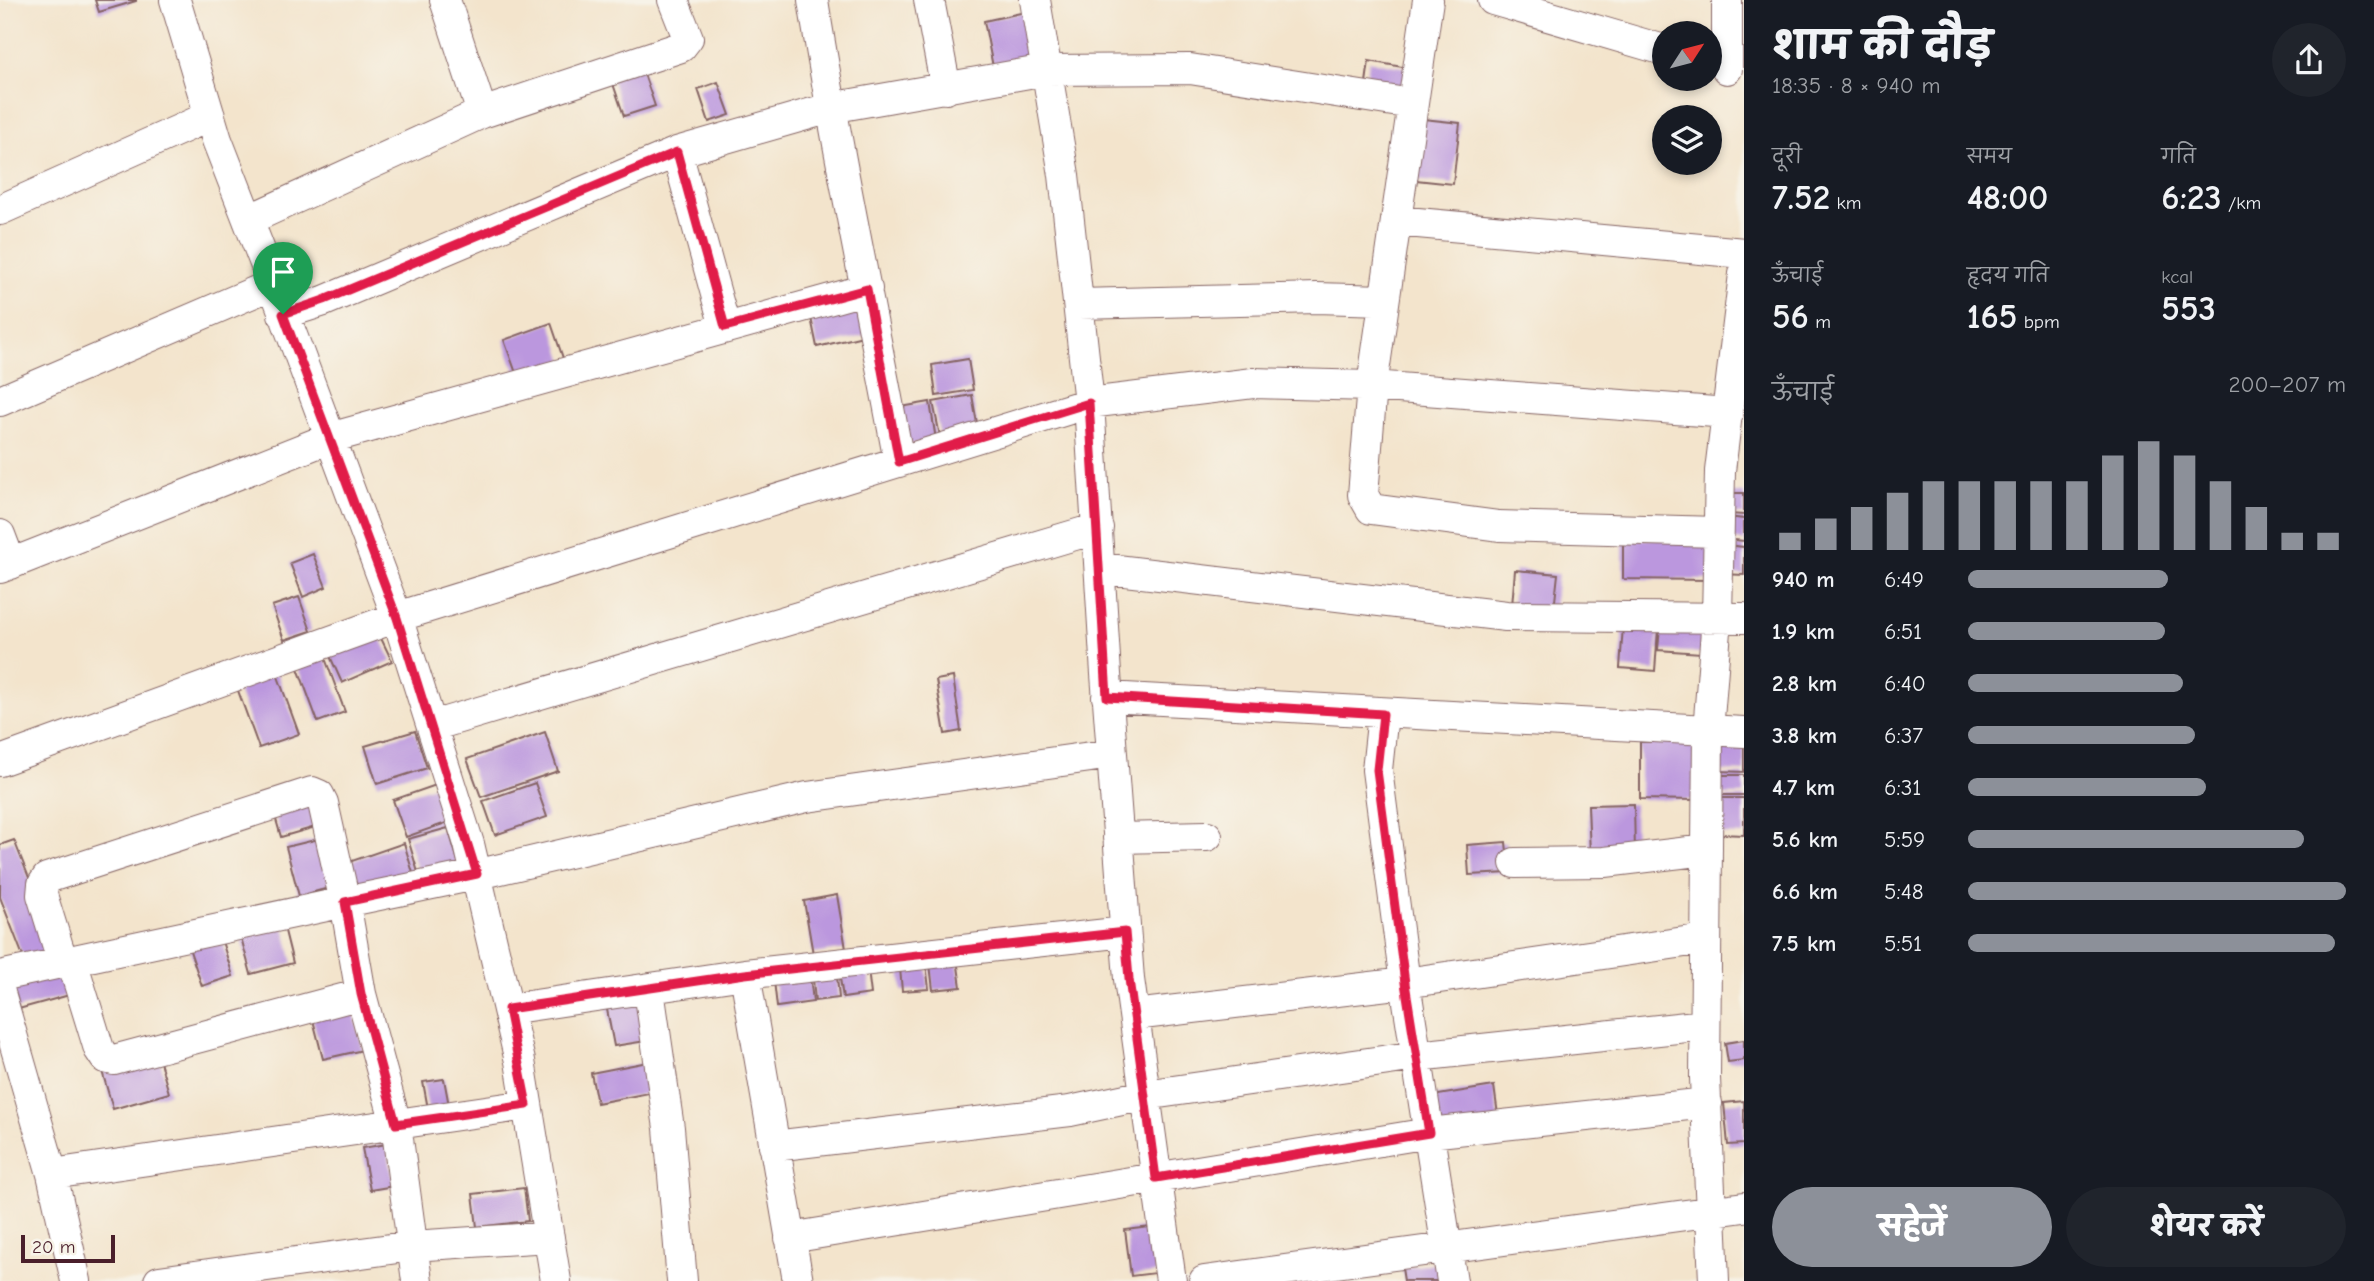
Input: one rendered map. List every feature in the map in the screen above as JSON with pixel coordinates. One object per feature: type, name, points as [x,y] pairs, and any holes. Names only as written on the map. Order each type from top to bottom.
[{"type":"street","points":[[175,0],[217,140],[397,618],[477,874],[527,1105],[556,1281]]},
{"type":"street","points":[[445,0],[482,113]]},
{"type":"street","points":[[248,220],[482,113],[681,47],[688,38],[673,0]]},
{"type":"street","points":[[813,0],[830,108],[899,462]]},
{"type":"street","points":[[929,0],[946,89]]},
{"type":"street","points":[[1035,0],[1064,175],[1079,304],[1089,403],[1125,932],[1171,1281]]},
{"type":"street","points":[[1428,0],[1372,386],[1363,495],[1371,509],[1499,526],[1718,532]]},
{"type":"street","points":[[1493,0],[1521,4],[1652,46]]},
{"type":"street","points":[[1727,0],[1727,69]]},
{"type":"street","points":[[283,314],[324,300],[677,152],[830,108],[1046,70],[1191,69],[1412,104]]},
{"type":"street","points":[[0,210],[210,116]]},
{"type":"street","points":[[677,152],[725,327]]},
{"type":"street","points":[[1396,221],[1744,253]]},
{"type":"street","points":[[1714,1281],[1705,1025],[1707,731],[1731,618],[1718,532],[1732,480],[1728,413],[1738,372],[1744,274]]},
{"type":"street","points":[[0,401],[273,284]]},
{"type":"street","points":[[0,536],[5,566],[330,438],[867,289]]},
{"type":"street","points":[[1079,304],[1317,298],[1384,300]]},
{"type":"street","points":[[0,761],[397,618],[1089,403],[1253,383],[1372,386],[1728,413]]},
{"type":"street","points":[[432,726],[1098,528]]},
{"type":"street","points":[[1100,568],[1506,616],[1731,618]]},
{"type":"street","points":[[1107,697],[1744,732]]},
{"type":"street","points":[[1383,714],[1377,770],[1405,983],[1452,1281]]},
{"type":"street","points":[[0,976],[477,874],[807,797],[1112,754]]},
{"type":"street","points":[[361,994],[114,1060],[106,1058],[99,1049],[42,895],[43,884],[47,878],[312,792],[319,795],[345,902],[361,994],[396,1124],[417,1281]]},
{"type":"street","points":[[1118,838],[1207,836]]},
{"type":"street","points":[[1515,863],[1605,862],[1706,850]]},
{"type":"street","points":[[508,1009],[745,974],[1125,932]]},
{"type":"street","points":[[1134,1015],[1405,983],[1705,939]]},
{"type":"street","points":[[745,974],[797,1281]]},
{"type":"street","points":[[649,990],[669,1128],[682,1281]]},
{"type":"street","points":[[0,993],[52,1174],[76,1281]]},
{"type":"street","points":[[774,1146],[1070,1111],[1145,1095],[1417,1056],[1705,1025]]},
{"type":"street","points":[[790,1238],[1429,1133],[1707,1102]]},
{"type":"street","points":[[52,1174],[527,1105]]},
{"type":"street","points":[[1204,1281],[1744,1207]]},
{"type":"street","points":[[159,1281],[412,1246],[549,1237]]},
{"type":"building","points":[[95,0],[136,0],[136,1],[99,12]]},
{"type":"building","points":[[1030,11],[1042,63],[994,72],[984,21]]},
{"type":"building","points":[[1369,61],[1408,68],[1403,96],[1365,90]]},
{"type":"building","points":[[641,65],[655,106],[624,116],[610,75]]},
{"type":"building","points":[[718,82],[730,115],[709,122],[698,89]]},
{"type":"building","points":[[1414,118],[1460,123],[1453,184],[1407,179]]},
{"type":"building","points":[[858,297],[867,335],[817,347],[809,308]]},
{"type":"building","points":[[551,323],[566,367],[520,384],[504,340]]},
{"type":"building","points":[[968,359],[973,390],[936,396],[932,365]]},
{"type":"building","points":[[972,395],[978,429],[940,436],[933,402]]},
{"type":"building","points":[[930,402],[936,440],[901,446],[895,408]]},
{"type":"building","points":[[1730,493],[1744,493],[1744,515],[1729,514]]},
{"type":"building","points":[[1727,517],[1744,519],[1744,541],[1725,539]]},
{"type":"building","points":[[1623,539],[1710,540],[1710,580],[1623,579]]},
{"type":"building","points":[[1725,545],[1744,547],[1744,575],[1723,574]]},
{"type":"building","points":[[313,554],[326,587],[303,597],[290,563]]},
{"type":"building","points":[[1515,570],[1558,574],[1554,610],[1512,606]]},
{"type":"building","points":[[299,597],[311,631],[284,640],[272,606]]},
{"type":"building","points":[[1623,626],[1658,629],[1655,671],[1620,668]]},
{"type":"building","points":[[1660,626],[1702,630],[1701,653],[1658,650]]},
{"type":"building","points":[[378,632],[392,661],[342,683],[329,654]]},
{"type":"building","points":[[322,650],[345,712],[318,722],[295,660]]},
{"type":"building","points":[[276,671],[299,734],[259,748],[236,685]]},
{"type":"building","points":[[953,677],[961,731],[945,734],[936,680]]},
{"type":"building","points":[[415,731],[427,768],[377,784],[365,746]]},
{"type":"building","points":[[545,732],[558,771],[481,797],[467,759]]},
{"type":"building","points":[[1721,740],[1744,741],[1744,772],[1719,771]]},
{"type":"building","points":[[1640,742],[1697,742],[1696,800],[1640,799]]},
{"type":"building","points":[[1719,775],[1744,775],[1744,795],[1719,795]]},
{"type":"building","points":[[535,783],[547,817],[495,835],[483,801]]},
{"type":"building","points":[[436,785],[449,822],[406,837],[393,800]]},
{"type":"building","points":[[314,797],[322,825],[281,837],[273,809]]},
{"type":"building","points":[[1719,798],[1744,798],[1744,835],[1719,834]]},
{"type":"building","points":[[1634,804],[1635,852],[1590,854],[1588,805]]},
{"type":"building","points":[[448,828],[460,868],[420,879],[408,839]]},
{"type":"building","points":[[323,838],[336,886],[299,896],[286,847]]},
{"type":"building","points":[[14,840],[58,951],[26,964],[0,897],[0,845]]},
{"type":"building","points":[[1506,842],[1509,873],[1469,875],[1467,845]]},
{"type":"building","points":[[404,843],[413,873],[353,894],[343,864]]},
{"type":"building","points":[[837,895],[846,949],[813,954],[804,901]]},
{"type":"building","points":[[282,919],[293,963],[251,974],[239,930]]},
{"type":"building","points":[[220,935],[233,976],[202,986],[188,945]]},
{"type":"building","points":[[956,952],[961,987],[933,990],[929,955]]},
{"type":"building","points":[[925,955],[929,989],[902,991],[899,957]]},
{"type":"building","points":[[867,962],[871,994],[843,998],[838,965]]},
{"type":"building","points":[[836,966],[839,998],[815,1001],[812,968]]},
{"type":"building","points":[[809,968],[813,1002],[777,1007],[773,972]]},
{"type":"building","points":[[66,973],[73,994],[15,1010],[9,988]]},
{"type":"building","points":[[637,993],[646,1041],[614,1046],[605,999]]},
{"type":"building","points":[[353,1007],[363,1050],[323,1059],[312,1016]]},
{"type":"building","points":[[1744,1040],[1744,1060],[1728,1062],[1725,1043]]},
{"type":"building","points":[[158,1055],[169,1093],[113,1109],[102,1071]]},
{"type":"building","points":[[648,1062],[654,1092],[597,1103],[591,1073]]},
{"type":"building","points":[[444,1079],[450,1111],[429,1114],[423,1082]]},
{"type":"building","points":[[1494,1086],[1499,1122],[1438,1131],[1432,1096]]},
{"type":"building","points":[[1744,1101],[1744,1144],[1728,1145],[1724,1103]]},
{"type":"building","points":[[387,1144],[394,1186],[370,1190],[362,1148]]},
{"type":"building","points":[[524,1188],[528,1221],[477,1227],[473,1194]]},
{"type":"building","points":[[1150,1227],[1156,1273],[1131,1276],[1125,1230]]},
{"type":"building","points":[[1441,1263],[1443,1281],[1404,1281],[1402,1268]]},
{"type":"route","points":[[677,152],[725,327],[867,289],[899,462],[1089,403],[1107,697],[1383,714],[1377,770],[1405,983],[1429,1133],[1156,1178],[1125,932],[745,974],[508,1009],[527,1105],[396,1124],[361,994],[345,902],[477,874],[397,618],[283,314],[324,300],[677,152]]}]
